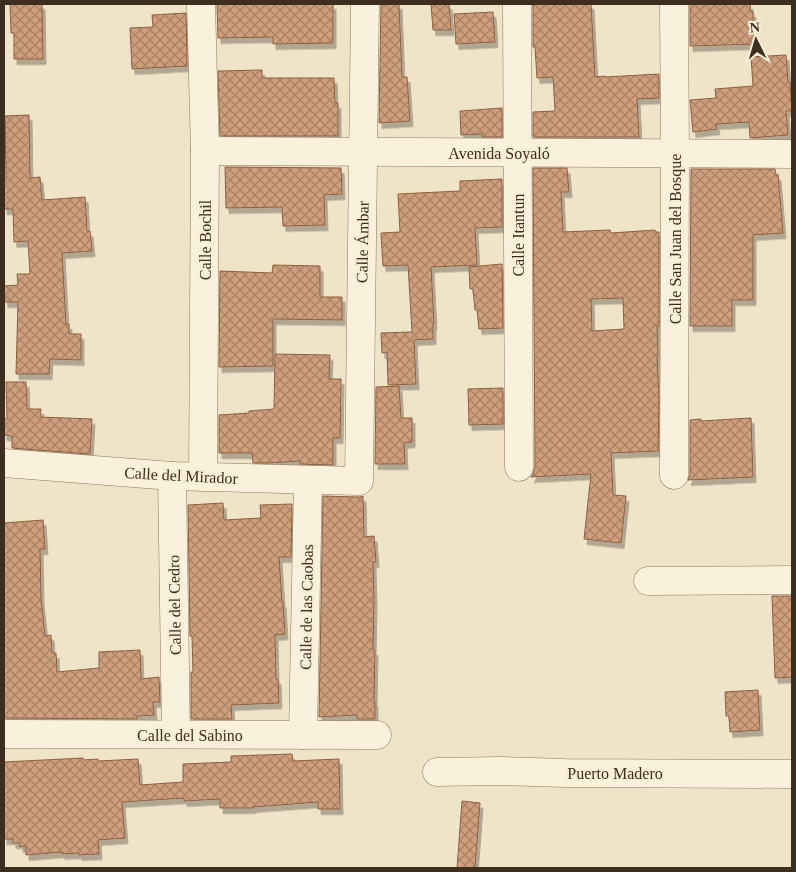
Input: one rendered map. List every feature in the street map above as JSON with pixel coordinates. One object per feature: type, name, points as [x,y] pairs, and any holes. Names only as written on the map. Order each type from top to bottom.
[{"type":"street","name":"Calle Bochil","points":[[201,4],[205,151],[203,477]]},
{"type":"street","name":"Calle Ámbar","points":[[359,481],[365,4]]},
{"type":"street","name":"Calle Itantun","points":[[517,4],[519,467]]},
{"type":"street","name":"Calle San Juan del Bosque","points":[[674,4],[676,153],[674,475]]},
{"type":"street","name":"Avenida Soyaló","points":[[205,151],[792,154]]},
{"type":"street","name":"Calle del Mirador","points":[[4,463],[172,476],[359,481]]},
{"type":"street","name":"Calle del Cedro","points":[[172,476],[176,734]]},
{"type":"street","name":"Calle de las Caobas","points":[[303,735],[308,480]]},
{"type":"street","points":[[648,582],[792,580]]},
{"type":"street","name":"Calle del Sabino","points":[[4,734],[377,734]]},
{"type":"street","name":"Puerto Madero","points":[[437,772],[792,774]]},
{"type":"building","points":[[10,4],[42,4],[43,59],[14,59],[14,33],[11,33]]},
{"type":"building","points":[[217,4],[333,4],[333,43],[273,44],[273,37],[218,38]]},
{"type":"building","points":[[381,4],[399,4],[402,77],[407,77],[410,121],[379,123]]},
{"type":"building","points":[[431,4],[449,4],[451,30],[433,30]]},
{"type":"building","points":[[533,4],[591,4],[595,77],[659,74],[659,98],[637,99],[639,137],[533,137],[533,112],[555,111],[553,77],[537,78],[535,47],[533,47]]},
{"type":"building","points":[[690,4],[750,4],[751,12],[753,12],[754,44],[690,46]]},
{"type":"building","points":[[493,12],[495,42],[456,44],[454,14]]},
{"type":"building","points":[[186,13],[187,66],[132,69],[130,28],[153,27],[152,15]]},
{"type":"building","points":[[786,55],[792,111],[786,111],[788,135],[750,138],[749,122],[716,124],[717,129],[693,132],[690,100],[716,98],[715,89],[753,86],[751,57]]},
{"type":"building","points":[[262,70],[262,78],[334,78],[335,103],[338,103],[338,136],[220,136],[218,71]]},
{"type":"building","points":[[502,108],[502,137],[482,137],[482,134],[461,135],[460,111]]},
{"type":"building","points":[[29,115],[30,178],[40,177],[42,200],[85,197],[87,231],[90,231],[92,251],[62,253],[66,324],[69,324],[69,334],[81,334],[81,360],[50,359],[49,374],[16,374],[18,302],[5,302],[4,286],[18,285],[17,274],[30,274],[28,241],[14,242],[13,209],[4,209],[4,180],[6,180],[5,116]]},
{"type":"building","points":[[225,167],[341,168],[342,194],[324,195],[325,225],[283,226],[282,207],[226,208]]},
{"type":"building","points":[[533,168],[567,168],[569,192],[561,192],[563,232],[610,230],[611,233],[655,230],[655,232],[659,232],[659,326],[657,326],[658,451],[611,453],[613,495],[626,496],[621,543],[584,539],[591,474],[531,477],[535,467]],"holes":[[[623,298],[624,329],[592,331],[591,299]]]},
{"type":"building","points":[[691,169],[775,169],[776,175],[778,175],[783,233],[753,235],[753,300],[732,300],[732,326],[690,326]]},
{"type":"building","points":[[502,179],[502,227],[475,228],[477,265],[431,267],[433,339],[414,340],[416,384],[388,385],[387,352],[382,353],[381,333],[412,332],[408,265],[383,266],[381,233],[400,232],[398,194],[460,191],[460,181]]},
{"type":"building","points":[[502,264],[503,328],[479,329],[473,289],[470,289],[469,267]]},
{"type":"building","points":[[273,265],[320,266],[320,297],[342,297],[342,320],[273,319],[273,366],[219,367],[220,271],[272,273]]},
{"type":"building","points":[[275,354],[330,355],[329,379],[341,379],[340,438],[333,438],[333,465],[300,464],[300,461],[253,463],[252,453],[219,453],[219,415],[274,409]]},
{"type":"building","points":[[6,382],[26,382],[27,409],[41,409],[40,417],[92,419],[90,454],[12,448],[12,436],[4,435],[4,419],[7,419]]},
{"type":"building","points":[[399,386],[401,418],[412,418],[412,442],[404,443],[405,464],[375,464],[376,387]]},
{"type":"building","points":[[503,388],[503,424],[469,425],[468,389]]},
{"type":"building","points":[[751,418],[753,477],[688,480],[690,475],[690,420]]},
{"type":"building","points":[[323,496],[363,496],[364,537],[374,536],[376,562],[373,562],[375,719],[357,719],[357,715],[319,717]]},
{"type":"building","points":[[223,503],[224,520],[261,518],[260,505],[292,504],[291,557],[279,557],[285,634],[275,635],[276,679],[278,679],[279,703],[231,705],[232,719],[191,719],[191,672],[193,672],[192,636],[190,636],[188,505]]},
{"type":"building","points":[[43,520],[45,549],[40,549],[41,599],[45,636],[51,635],[52,653],[56,653],[57,672],[99,668],[99,652],[140,650],[141,679],[159,677],[160,702],[153,702],[154,715],[137,716],[137,719],[4,718],[4,523]]},
{"type":"building","points":[[772,596],[792,596],[792,677],[775,678]]},
{"type":"building","points":[[758,690],[760,730],[730,732],[729,716],[726,716],[725,692]]},
{"type":"building","points":[[292,754],[293,761],[339,759],[340,809],[318,809],[318,802],[253,808],[220,808],[220,799],[184,801],[184,798],[122,802],[125,838],[98,840],[99,854],[79,855],[79,853],[62,854],[62,852],[26,855],[26,846],[20,847],[20,843],[13,843],[13,839],[4,839],[4,762],[83,758],[83,760],[98,759],[98,761],[138,759],[140,785],[183,782],[183,764],[231,762],[231,756]]},
{"type":"building","points":[[462,801],[480,803],[475,868],[457,868]]}]
